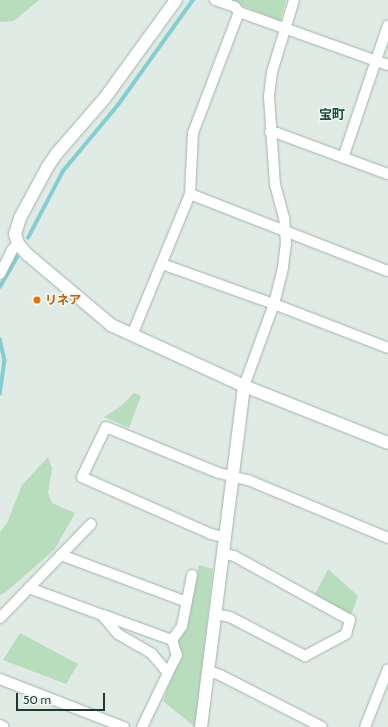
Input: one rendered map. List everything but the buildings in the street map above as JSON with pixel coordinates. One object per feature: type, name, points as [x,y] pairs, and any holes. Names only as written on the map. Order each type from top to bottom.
[{"type":"street","points":[[176,0],[104,99],[57,153],[47,168],[20,218],[15,234],[18,244],[28,255],[111,325],[244,386],[388,443]]},
{"type":"street","points":[[215,0],[235,7],[239,12],[388,65]]},
{"type":"street","points":[[201,727],[209,672],[224,537],[234,477],[244,386],[274,304],[283,268],[286,231],[276,191],[270,132],[269,96],[272,72],[294,0]]},
{"type":"street","points":[[132,335],[190,194],[193,133],[239,12]]},
{"type":"street","points":[[343,158],[388,25]]},
{"type":"street","points":[[270,132],[388,174]]},
{"type":"street","points":[[190,194],[387,268]]},
{"type":"street","points":[[0,274],[12,250],[18,244]]},
{"type":"street","points":[[162,264],[274,304],[388,348]]},
{"type":"street","points":[[224,537],[211,534],[82,477],[106,427],[219,473],[248,480],[388,538]]},
{"type":"street","points":[[0,618],[91,524]]},
{"type":"street","points":[[215,614],[230,617],[305,656],[346,634],[350,620],[234,556],[223,553]]},
{"type":"street","points":[[61,555],[187,602]]},
{"type":"street","points":[[172,640],[182,626],[192,575]]},
{"type":"street","points":[[29,588],[172,640]]},
{"type":"street","points":[[102,615],[118,634],[152,654],[168,673]]},
{"type":"street","points":[[142,727],[176,655],[172,640]]},
{"type":"street","points":[[365,727],[384,691],[388,669]]},
{"type":"street","points":[[209,672],[220,675],[322,727]]},
{"type":"street","points":[[0,680],[124,727]]},
{"type":"street","points":[[0,725],[4,727]]},
{"type":"green space","points":[[0,0],[39,0],[14,21],[0,22]]},
{"type":"green space","points":[[228,0],[286,0],[280,21]]},
{"type":"green space","points":[[134,393],[141,396],[129,428],[104,417],[121,406]]},
{"type":"green space","points":[[48,457],[52,468],[48,493],[52,503],[75,513],[55,549],[6,592],[0,595],[0,532],[7,523],[22,485]]},
{"type":"green space","points":[[199,565],[213,569],[195,727],[163,701],[179,655],[175,643],[186,630]]},
{"type":"green space","points":[[328,569],[358,596],[350,618],[313,598]]},
{"type":"green space","points":[[20,633],[78,664],[66,684],[3,660]]},
{"type":"waterway","points":[[28,238],[63,171],[118,105],[193,0]]},
{"type":"waterway","points":[[0,287],[17,258]]},
{"type":"waterway","points":[[0,339],[5,360],[0,394]]},
{"type":"place","name":"リネア","points":[[37,300]]},
{"type":"district","name":"宝町","points":[[332,114]]}]
